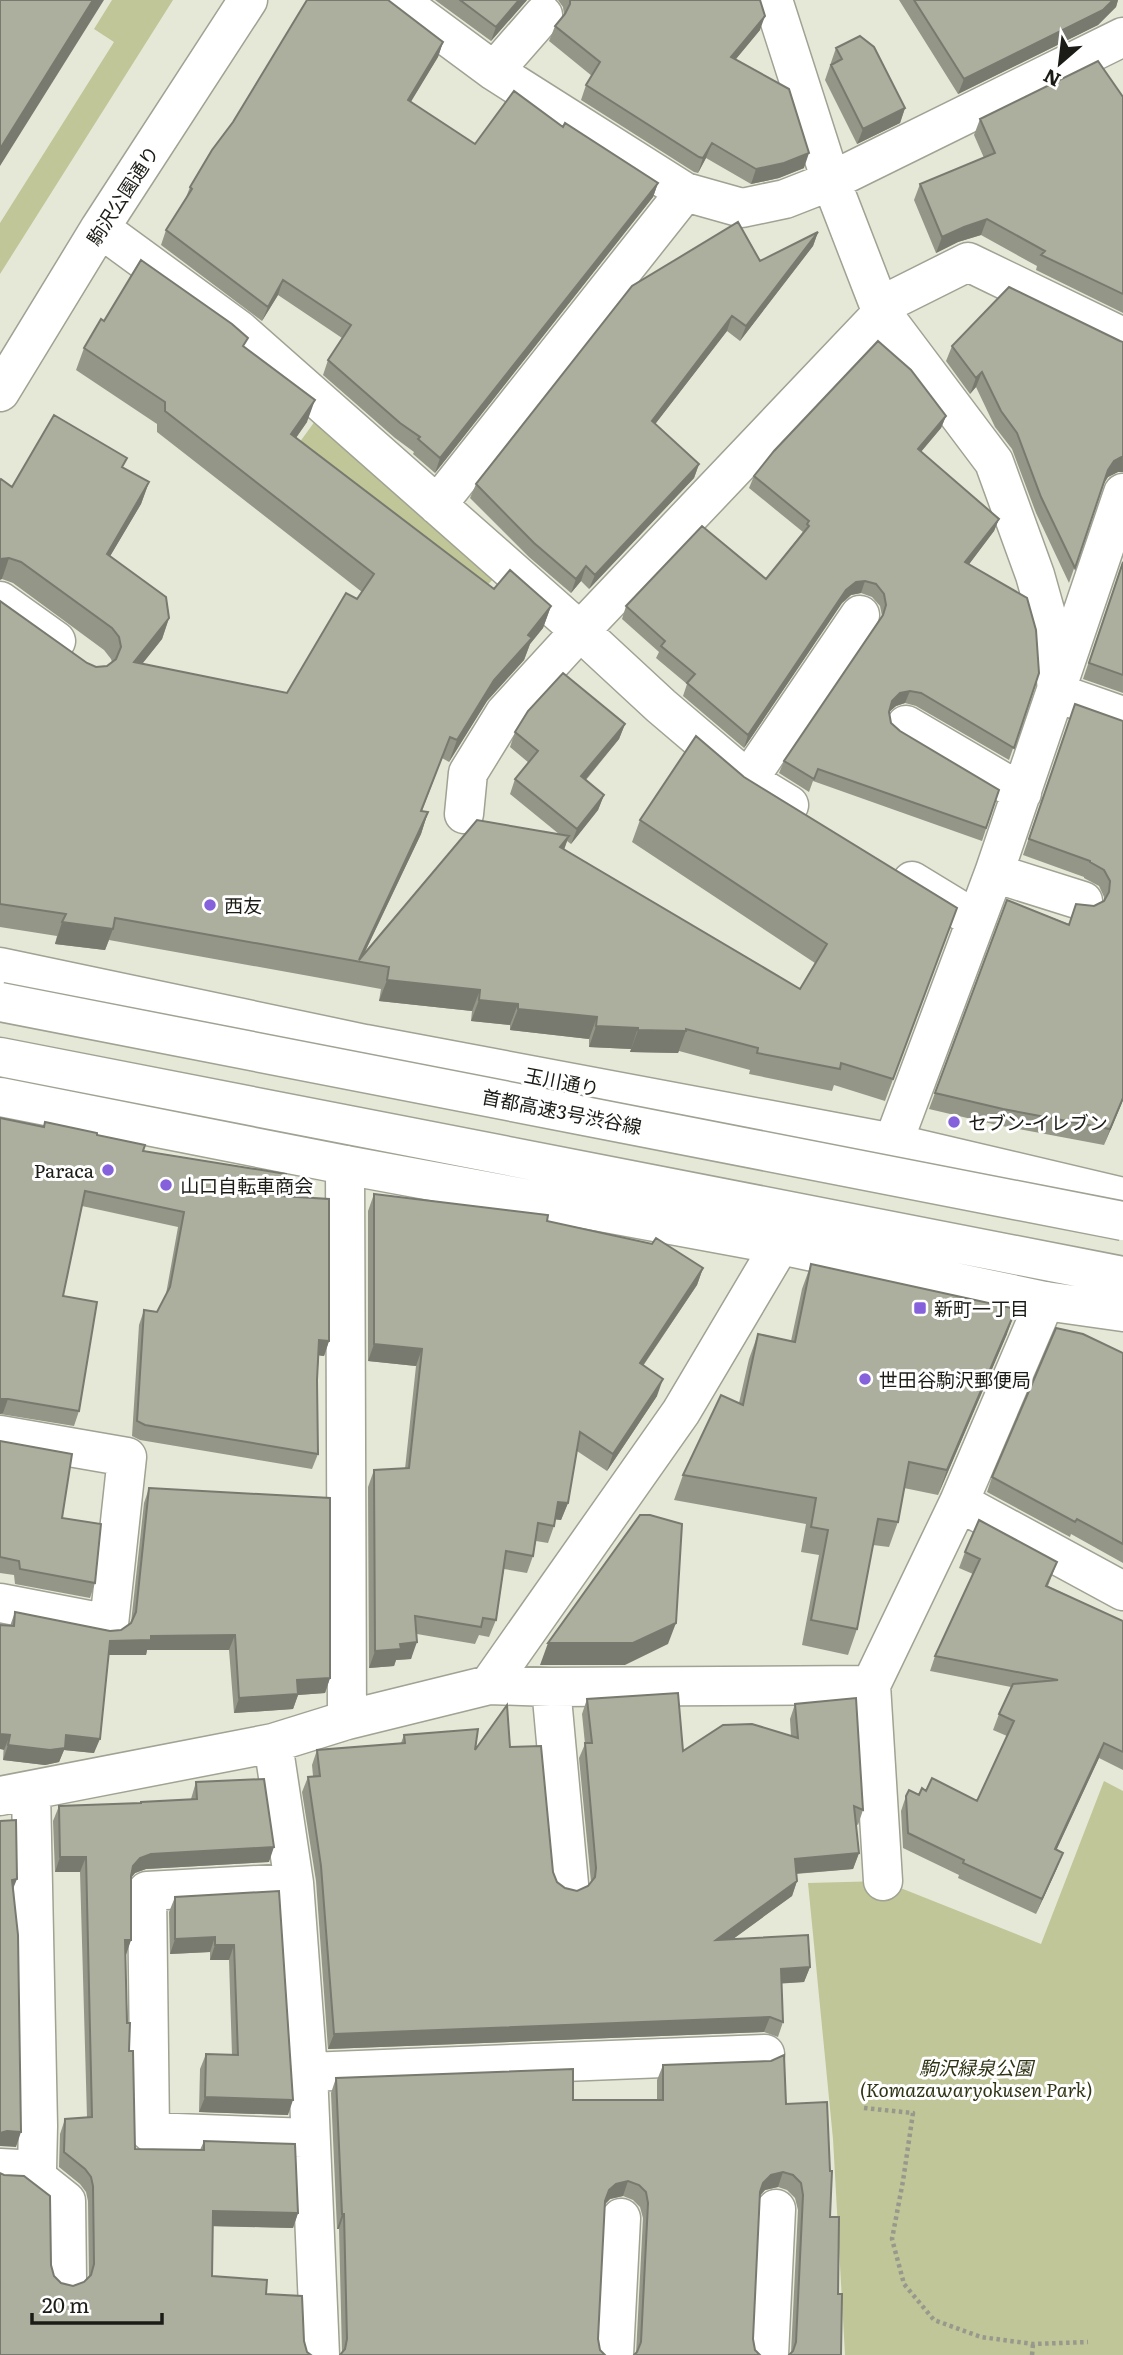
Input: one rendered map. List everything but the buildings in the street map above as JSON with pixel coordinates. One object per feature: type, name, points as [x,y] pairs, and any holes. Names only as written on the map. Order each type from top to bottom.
[{"type":"main road","name":"駒沢公園通り","points":[[0,392],[100,228],[248,0]]},
{"type":"main road","points":[[398,0],[494,71],[685,192],[742,208],[786,199],[831,181],[1123,37]]},
{"type":"main road","points":[[773,0],[831,181],[881,310],[994,462],[1035,575],[1053,639],[1057,693]]},
{"type":"main road","points":[[494,71],[543,15]]},
{"type":"main road","points":[[437,505],[685,192]]},
{"type":"main road","points":[[100,228],[238,329],[661,706],[748,780],[816,822]]},
{"type":"main road","points":[[464,814],[468,773],[505,713],[881,310],[968,262],[1123,337]]},
{"type":"main road","points":[[893,1143],[994,873],[1123,493]]},
{"type":"main road","points":[[0,601],[81,660]]},
{"type":"main road","points":[[748,780],[860,615]]},
{"type":"main road","points":[[1057,693],[1123,716]]},
{"type":"main road","points":[[906,725],[1022,793]]},
{"type":"main road","points":[[884,864],[976,920]]},
{"type":"main road","points":[[994,873],[1083,901]]},
{"type":"main road","name":"玉川通り","points":[[0,967],[365,1044],[893,1143],[1123,1197]]},
{"type":"main road","name":"首都高速3号渋谷線","points":[[0,1002],[1123,1220]]},
{"type":"main road","points":[[0,1058],[1123,1276]]},
{"type":"main road","points":[[0,1097],[345,1165],[780,1245],[1045,1301],[1123,1312]]},
{"type":"main road","points":[[345,1165],[347,1720]]},
{"type":"main road","points":[[489,1685],[681,1412],[780,1245]]},
{"type":"main road","points":[[883,1881],[871,1685],[959,1502],[1045,1301]]},
{"type":"main road","points":[[0,1435],[127,1457],[108,1624],[0,1603]]},
{"type":"main road","points":[[959,1502],[1123,1591]]},
{"type":"main road","points":[[13,2169],[37,2170],[38,2126],[15,1794],[273,1743],[347,1720],[489,1685],[871,1685]]},
{"type":"main road","points":[[551,1687],[569,1884]]},
{"type":"main road","points":[[273,1743],[295,1883],[308,2072],[320,2355]]},
{"type":"main road","points":[[295,1883],[147,1891],[150,2132],[310,2138]]},
{"type":"main road","points":[[308,2072],[765,2054]]},
{"type":"main road","points":[[13,2169],[66,2201],[67,2280]]},
{"type":"main road","points":[[769,2355],[776,2210]]},
{"type":"main road","points":[[614,2355],[621,2218]]},
{"type":"path","points":[[864,2108],[913,2113],[892,2239],[904,2284],[934,2320],[981,2337],[1033,2344],[1088,2342]]},
{"type":"path","points":[[1032,2355],[1033,2344]]},
{"type":"green space","points":[[112,0],[173,0],[0,274],[0,223],[114,42],[94,29]]},
{"type":"green space","points":[[318,417],[497,575],[480,593],[294,450]]},
{"type":"green space","name":"駒沢緑泉公園 (Komazawaryokusen Park)","points":[[1104,1781],[1123,1791],[1123,2355],[845,2355],[833,2139],[808,1883],[883,1881],[1041,1944]]},
{"type":"place","name":"西友","points":[[210,905]]},
{"type":"place","name":"セブン-イレブン","points":[[954,1122]]},
{"type":"place","name":"Paraca","points":[[108,1170]]},
{"type":"place","name":"山口自転車商会","points":[[166,1185]]},
{"type":"place","name":"新町一丁目","points":[[920,1308]]},
{"type":"place","name":"世田谷駒沢郵便局","points":[[865,1379]]}]
